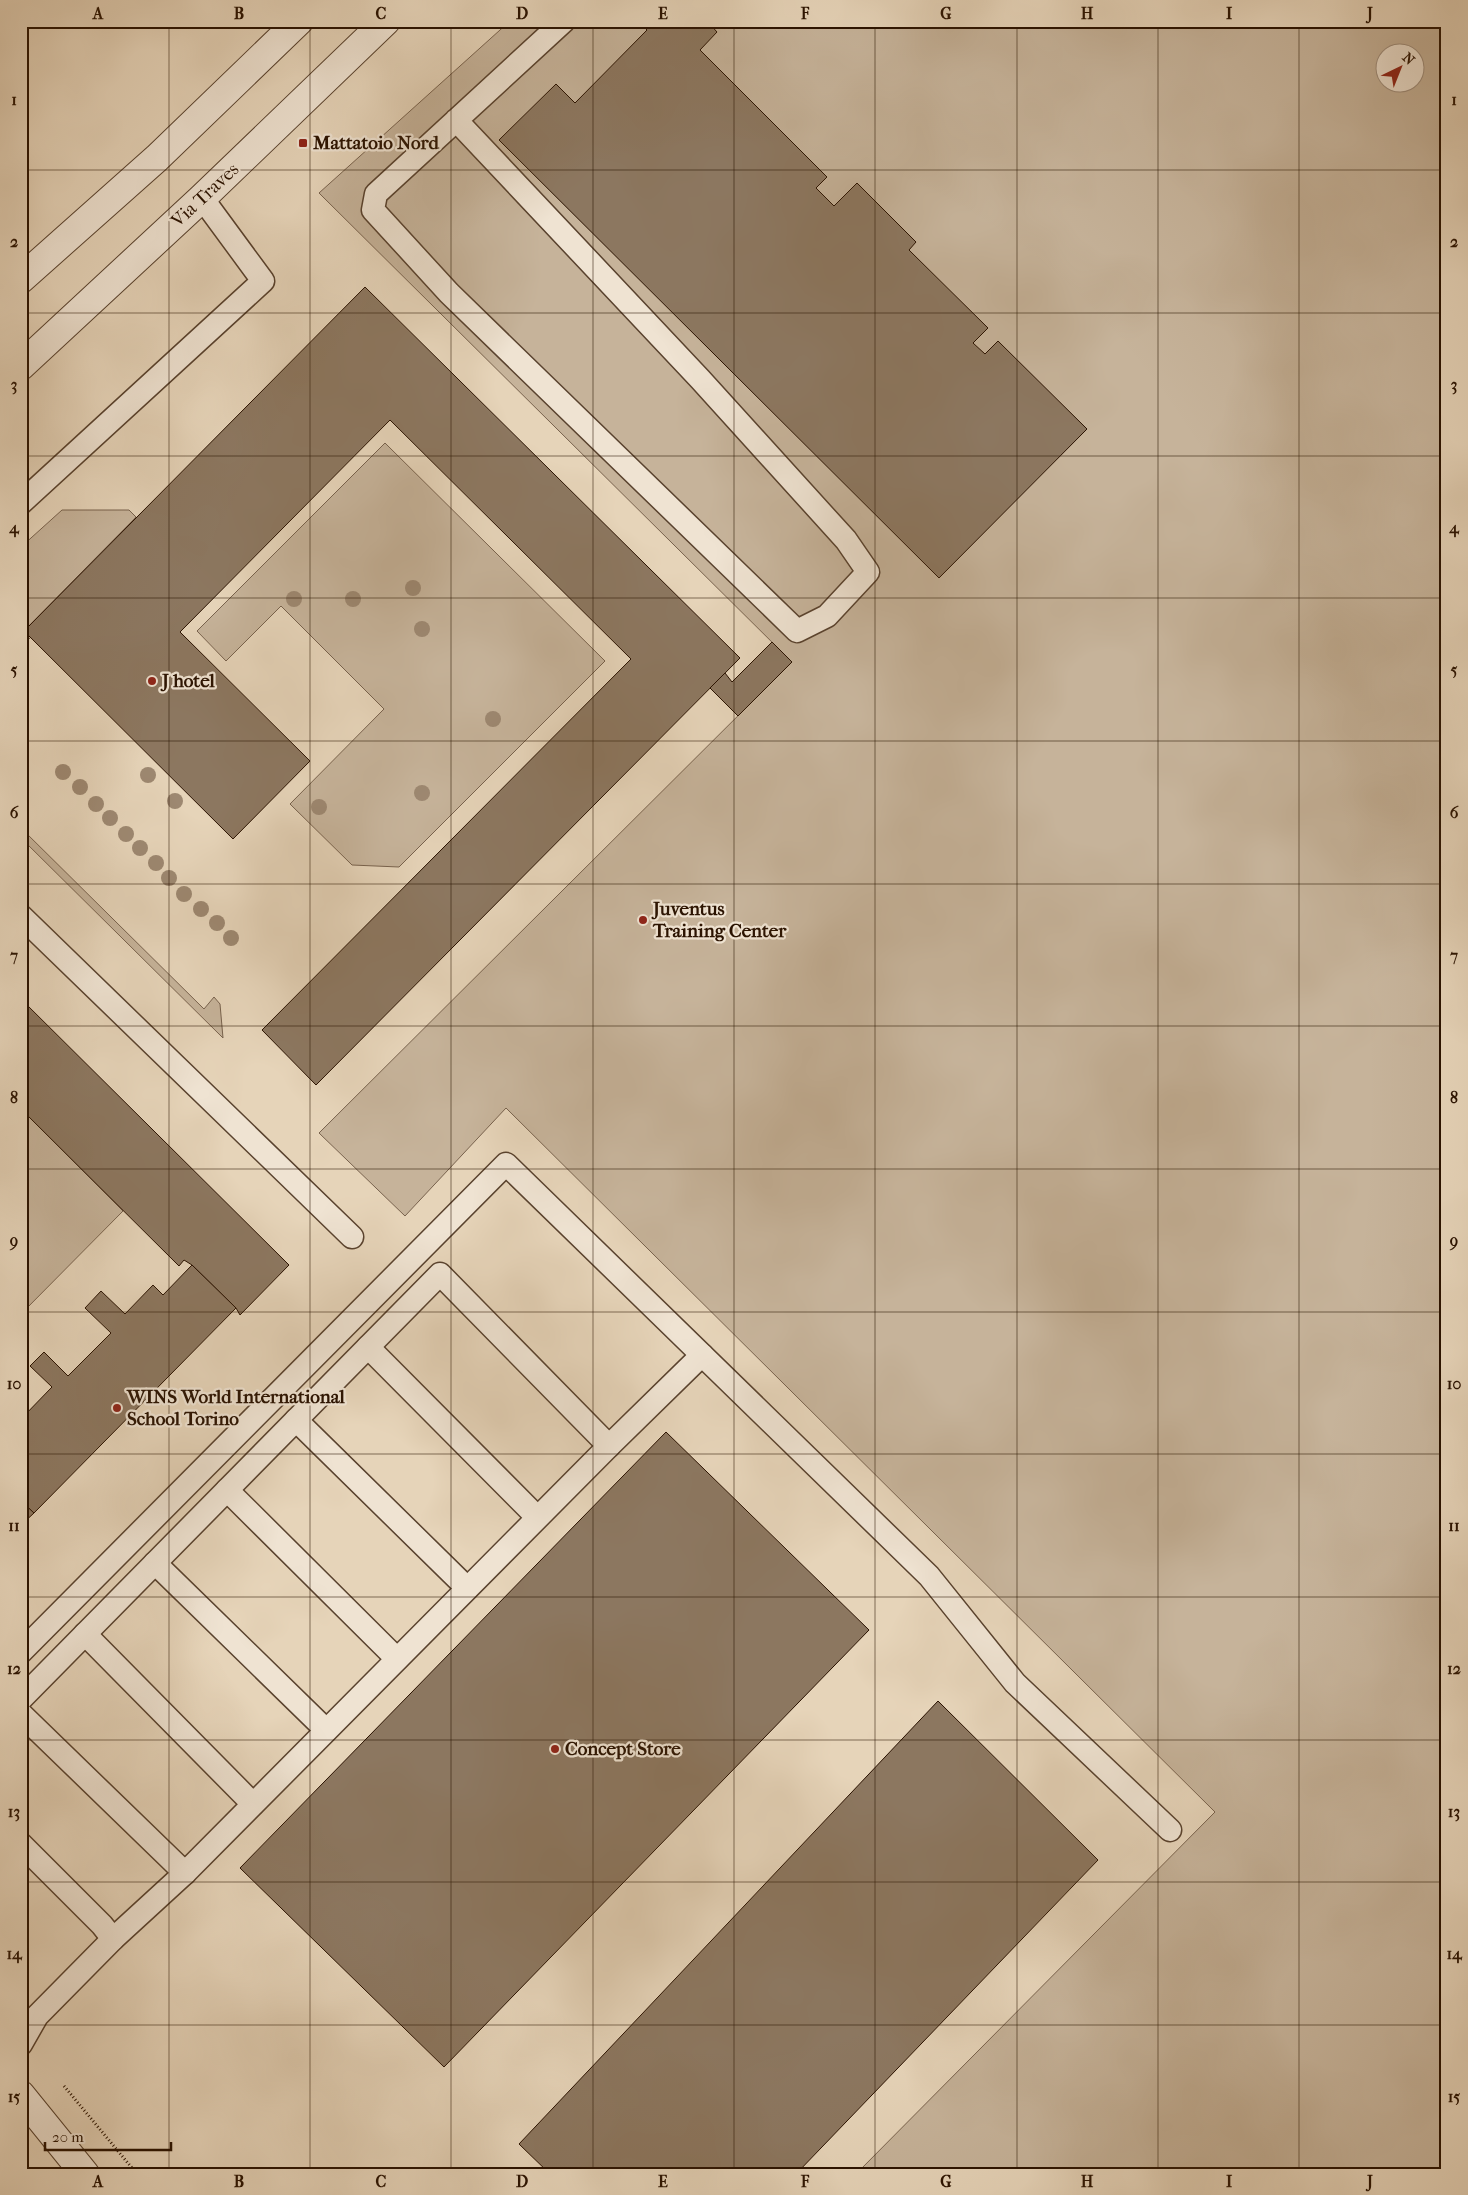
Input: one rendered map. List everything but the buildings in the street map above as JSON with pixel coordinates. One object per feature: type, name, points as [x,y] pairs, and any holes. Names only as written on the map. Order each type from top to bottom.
[{"type":"street","points":[[21,280],[156,158],[299,21]]},
{"type":"street","name":"Via Traves","points":[[21,366],[202,198],[386,21]]},
{"type":"street","points":[[21,2095],[85,2174]]},
{"type":"lane","points":[[456,120],[700,379],[846,540],[868,572],[827,616],[797,631],[449,293],[373,210],[376,194],[456,120],[564,21]]},
{"type":"lane","points":[[21,503],[263,281],[202,198]]},
{"type":"lane","points":[[21,916],[352,1237]]},
{"type":"lane","points":[[21,1652],[506,1164],[929,1576],[1015,1683],[1170,1830]]},
{"type":"lane","points":[[21,1699],[440,1274],[609,1446]]},
{"type":"lane","points":[[368,1347],[538,1517]]},
{"type":"lane","points":[[21,2044],[37,2016],[113,1940],[185,1873],[467,1588],[702,1355]]},
{"type":"lane","points":[[296,1420],[467,1588]]},
{"type":"lane","points":[[227,1490],[397,1659]]},
{"type":"lane","points":[[155,1563],[326,1730]]},
{"type":"lane","points":[[85,1634],[253,1804]]},
{"type":"lane","points":[[21,1714],[185,1873]]},
{"type":"lane","points":[[21,1844],[102,1925],[113,1940]]},
{"type":"path","points":[[62,2084],[137,2174]]},
{"type":"shaded area","points":[[510,21],[1447,21],[1447,2174],[856,2174],[1215,1812],[506,1108],[405,1216],[319,1133],[792,662],[319,193]]},
{"type":"shaded area","points":[[385,443],[605,661],[399,867],[352,865],[290,804],[384,709],[281,606],[226,661],[197,631]]},
{"type":"shaded area","points":[[62,510],[129,510],[136,517],[24,631],[31,637],[21,647],[21,547]]},
{"type":"shaded area","points":[[21,828],[204,1009],[214,997],[220,1004],[223,1038],[21,838]]},
{"type":"shaded area","points":[[21,1109],[123,1211],[21,1314]]},
{"type":"place","name":"Mattatoio Nord","points":[[303,143]]},
{"type":"place","name":"J hotel","points":[[152,681]]},
{"type":"place","name":"Juventus Training Center","points":[[643,920]]},
{"type":"place","name":"WINS World International School Torino","points":[[117,1408]]},
{"type":"place","name":"Concept Store","points":[[555,1749]]}]
